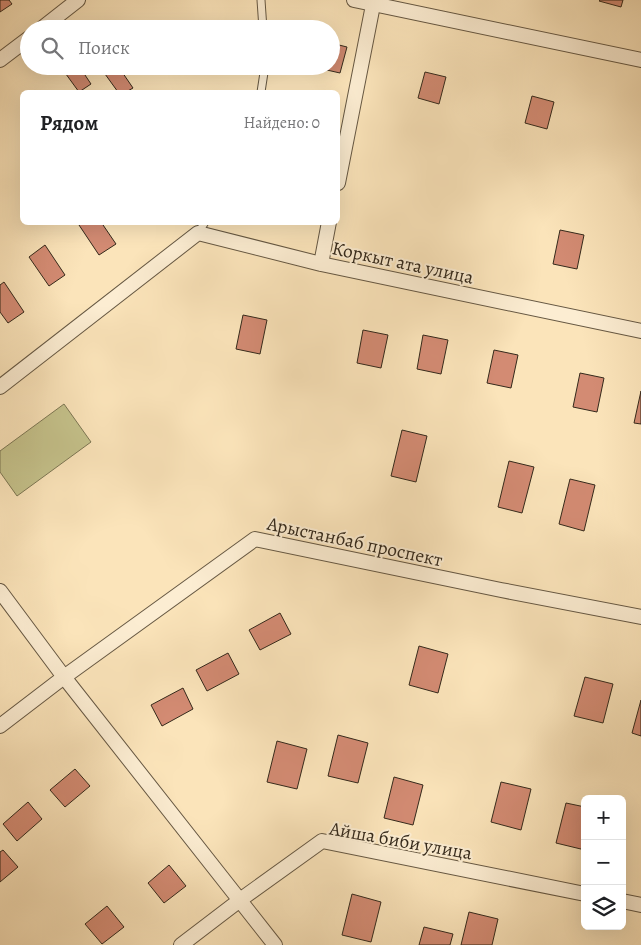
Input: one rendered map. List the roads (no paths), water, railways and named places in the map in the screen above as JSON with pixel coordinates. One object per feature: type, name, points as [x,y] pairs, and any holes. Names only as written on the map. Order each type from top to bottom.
[{"type":"street","points":[[52,20],[78,0]]},
{"type":"street","points":[[354,0],[374,2],[641,60]]},
{"type":"street","points":[[340,173],[374,2]]},
{"type":"street","points":[[0,60],[20,45]]},
{"type":"street","points":[[321,264],[329,225]]},
{"type":"street","name":"Коркыт ата улица","points":[[0,386],[202,228],[321,264],[641,331]]},
{"type":"street","name":"Арыстанбаб проспект","points":[[0,726],[64,677],[255,539],[641,617]]},
{"type":"street","points":[[0,591],[64,677],[275,945]]},
{"type":"street","name":"Айша биби улица","points":[[181,945],[322,841],[581,893]]},
{"type":"street","points":[[626,902],[641,905]]},
{"type":"lane","points":[[261,0],[262,20]]},
{"type":"lane","points":[[261,90],[264,75]]}]
